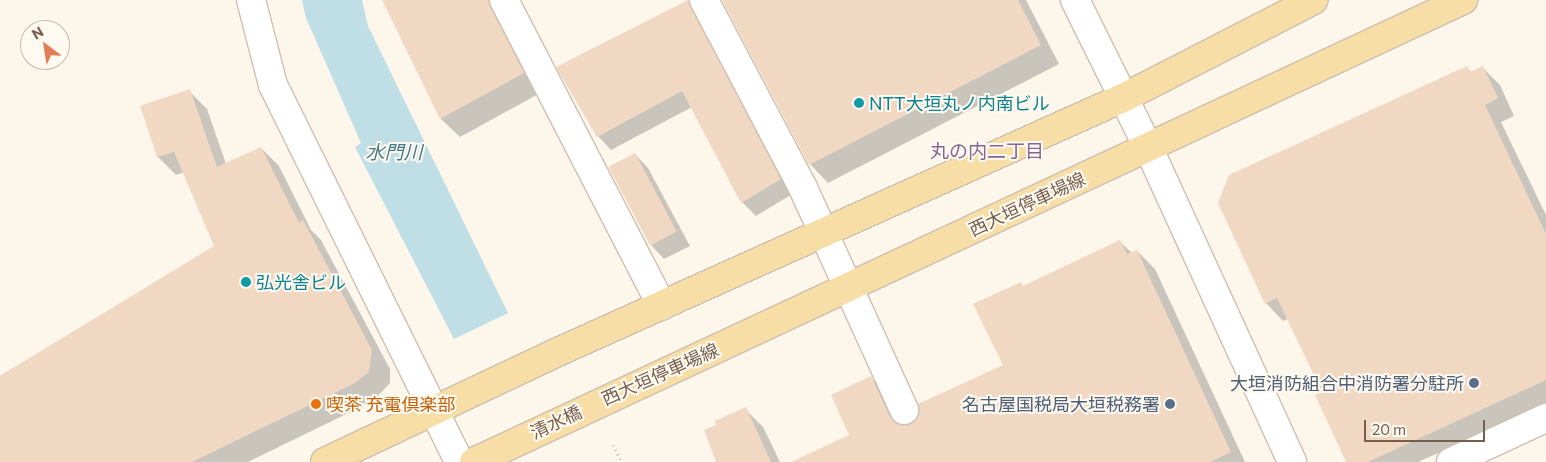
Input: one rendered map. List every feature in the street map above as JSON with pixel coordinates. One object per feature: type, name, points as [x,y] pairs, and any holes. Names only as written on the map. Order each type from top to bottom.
[{"type":"main road","points":[[325,462],[435,412],[560,351],[824,234],[1125,97],[1314,0]]},
{"type":"main road","name":"西大垣停車場線","points":[[590,405],[848,289],[1463,0]]},
{"type":"main road","name":"清水橋","points":[[474,462],[590,405]]},
{"type":"street","points":[[251,0],[272,85],[459,462]]},
{"type":"street","points":[[504,0],[662,306]]},
{"type":"street","points":[[704,0],[803,188],[904,410]]},
{"type":"street","points":[[1075,0],[1125,97],[1292,462]]},
{"type":"street","points":[[1451,462],[1546,418]]},
{"type":"path","points":[[613,445],[622,462]]},
{"type":"water","name":"水門川","points":[[302,0],[362,0],[368,26],[508,313],[454,339],[355,147],[361,143],[306,18]]},
{"type":"building","points":[[382,0],[488,0],[524,73],[440,119]]},
{"type":"building","points":[[688,0],[781,179],[741,203],[682,91],[597,137],[556,67]]},
{"type":"building","name":"NTT大垣丸ノ内南ビル","points":[[722,0],[1018,0],[1041,45],[809,165]]},
{"type":"building","points":[[1467,66],[1470,72],[1483,66],[1498,98],[1485,105],[1546,234],[1546,380],[1368,462],[1346,462],[1315,395],[1322,392],[1277,298],[1265,304],[1218,203],[1229,175]]},
{"type":"building","name":"弘光舎ビル","points":[[190,89],[217,167],[261,147],[299,223],[303,220],[372,350],[369,372],[355,383],[192,462],[0,462],[0,376],[214,246],[174,152],[157,157],[140,106]]},
{"type":"building","points":[[635,153],[677,232],[650,246],[609,167]]},
{"type":"building","points":[[1120,240],[1127,254],[1137,250],[1231,452],[1210,462],[791,462],[849,435],[831,395],[871,376],[890,417],[903,426],[917,419],[918,404],[1003,365],[973,304],[1021,282],[1023,286]]},
{"type":"building","points":[[746,407],[771,462],[716,462],[704,430],[716,425],[715,421]]},
{"type":"place","name":"NTT大垣丸ノ内南ビル","points":[[859,103]]},
{"type":"place","name":"弘光舎ビル","points":[[246,282]]},
{"type":"place","name":"大垣消防組合中消防署分駐所","points":[[1474,383]]},
{"type":"place","name":"喫茶 充電倶楽部","points":[[316,404]]},
{"type":"place","name":"名古屋国税局大垣税務署","points":[[1170,404]]},
{"type":"district","name":"丸の内二丁目","points":[[987,151]]}]
